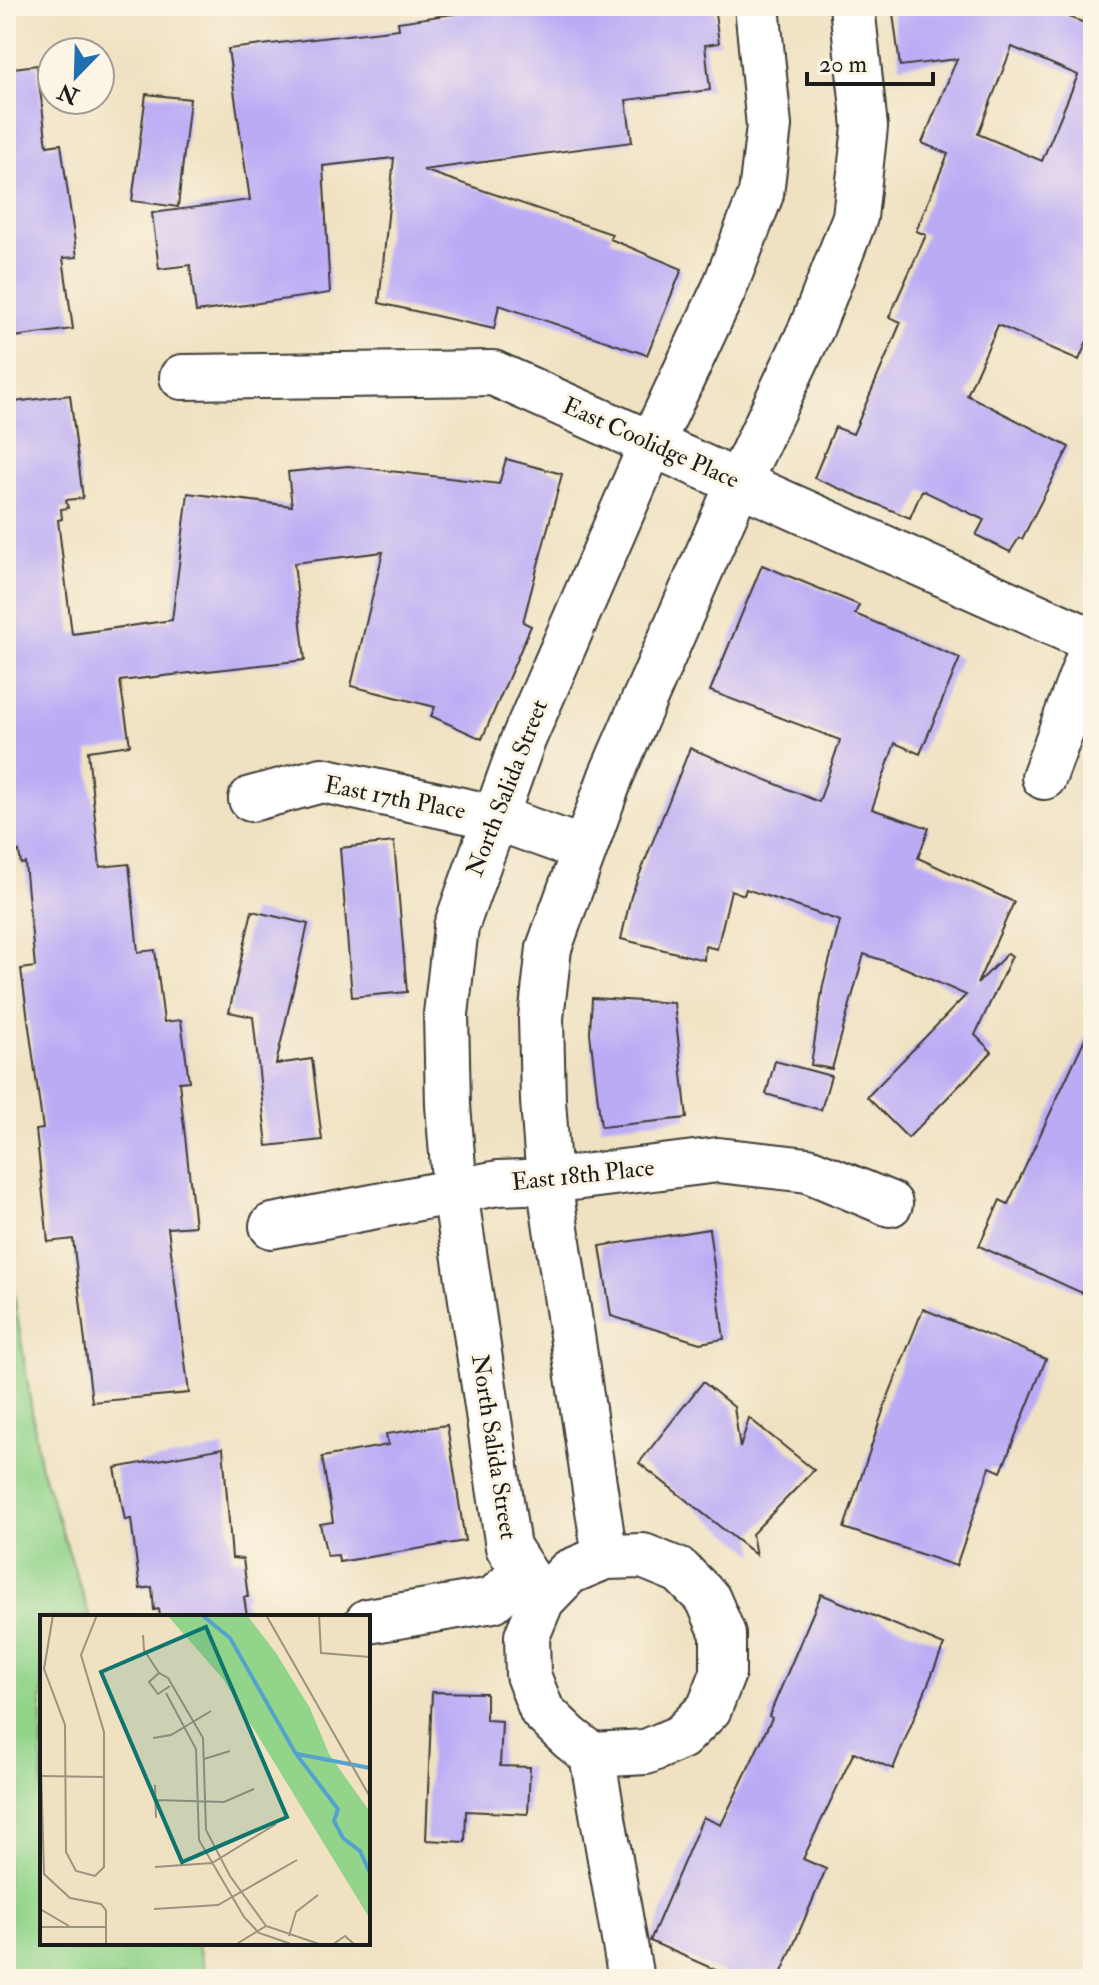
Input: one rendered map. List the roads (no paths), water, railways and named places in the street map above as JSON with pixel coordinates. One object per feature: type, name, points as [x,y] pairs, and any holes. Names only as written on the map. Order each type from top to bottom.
[{"type":"street","name":"North Salida Street","points":[[533,1586],[508,1547],[455,1192],[448,1105],[446,1014],[456,927],[523,740],[652,443],[724,289],[761,194],[769,126],[757,6]]},
{"type":"street","points":[[605,1557],[549,1181],[541,1018],[549,948],[611,776],[739,482],[812,327],[855,217],[865,127],[852,6]]},
{"type":"street","name":"East Coolidge Place","points":[[182,377],[493,373],[1093,643],[1044,777]]},
{"type":"street","name":"East 17th Place","points":[[251,799],[322,780],[494,817],[583,849]]},
{"type":"street","name":"East 18th Place","points":[[272,1226],[498,1183],[549,1181],[718,1160],[808,1170],[890,1204]]},
{"type":"street","points":[[370,1621],[493,1600],[605,1557],[643,1556],[680,1571],[708,1599],[723,1634],[723,1673],[709,1709],[681,1737],[646,1752],[592,1755],[542,1711],[528,1675],[527,1636],[533,1586]]},
{"type":"street","points":[[592,1755],[631,1979]]}]
